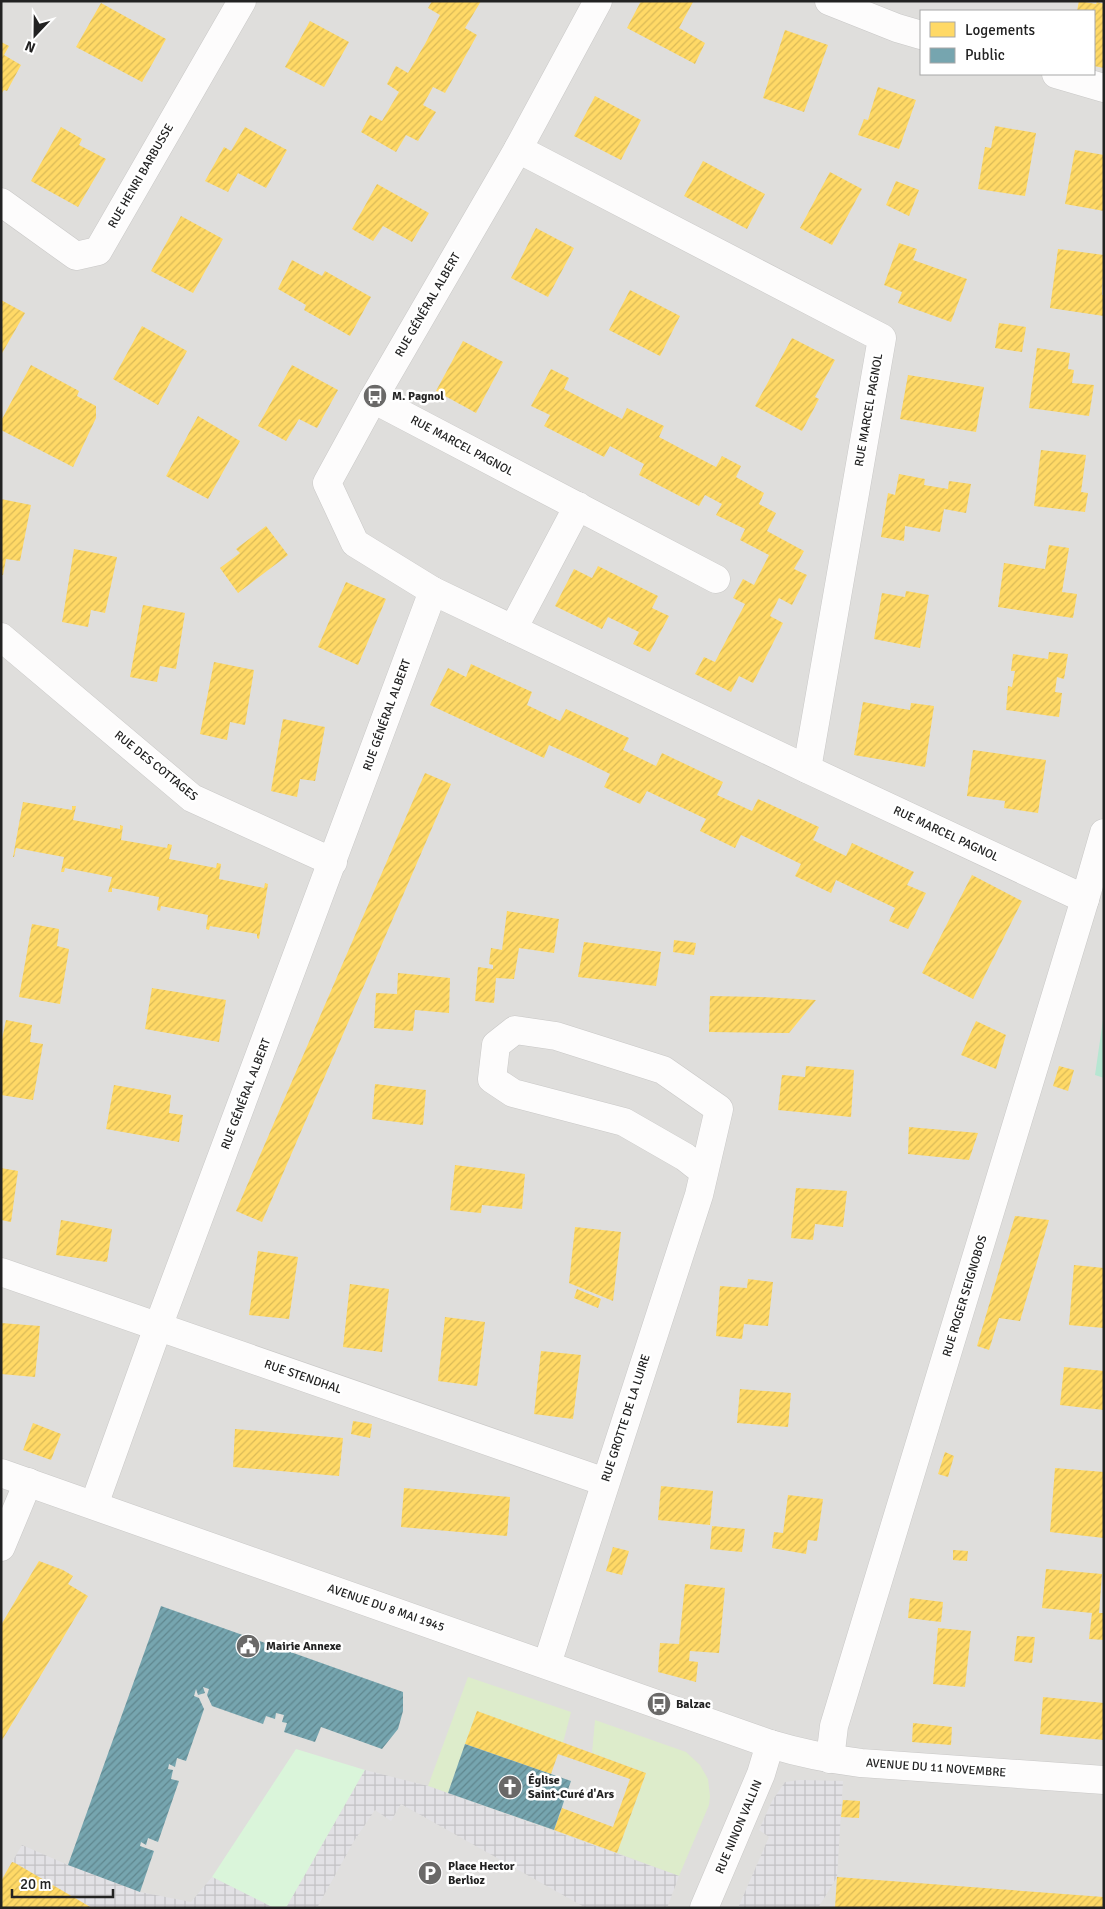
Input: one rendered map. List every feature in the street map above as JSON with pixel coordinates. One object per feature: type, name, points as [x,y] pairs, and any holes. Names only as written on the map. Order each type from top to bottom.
[{"type":"street","name":"RUE HENRI BARBUSSE","points":[[1,202],[76,256],[98,252],[242,1]]},
{"type":"street","name":"RUE GÉNÉRAL ALBERT","points":[[94,1506],[158,1327],[434,590],[356,543],[327,483],[373,399],[518,149],[598,1]]},
{"type":"street","points":[[830,1],[897,28],[920,35]]},
{"type":"street","points":[[1059,75],[1104,88]]},
{"type":"street","name":"RUE MARCEL PAGNOL","points":[[518,149],[882,338],[807,769]]},
{"type":"street","name":"RUE MARCEL PAGNOL","points":[[373,399],[716,579]]},
{"type":"street","points":[[513,629],[578,506]]},
{"type":"street","name":"RUE MARCEL PAGNOL","points":[[434,590],[807,769],[1086,899]]},
{"type":"street","name":"RUE DES COTTAGES","points":[[1,636],[192,798],[333,862]]},
{"type":"street","name":"RUE ROGER SEIGNOBOS","points":[[830,1759],[834,1726],[1086,899],[1104,833]]},
{"type":"street","name":"RUE GROTTE DE LA LUIRE","points":[[547,1664],[699,1195],[720,1109],[663,1070],[556,1036],[515,1030],[496,1044],[492,1079],[513,1093],[624,1122],[685,1157],[704,1172]]},
{"type":"street","name":"RUE STENDHAL","points":[[1,1272],[605,1482]]},
{"type":"street","name":"AVENUE DU 8 MAI 1945","points":[[1,1473],[770,1744]]},
{"type":"street","points":[[1,1548],[28,1482]]},
{"type":"street","name":"AVENUE DU 11 NOVEMBRE","points":[[770,1744],[830,1759],[1104,1780]]},
{"type":"street","name":"RUE NINON VALLIN","points":[[704,1908],[761,1774],[770,1744]]},
{"type":"shaded area","points":[[1,1],[1104,1],[1104,1908],[1,1908]]},
{"type":"shaded area","points":[[365,1770],[428,1786],[679,1876],[667,1908],[586,1908],[401,1804],[391,1821],[375,1810],[354,1841],[318,1906],[320,1908],[286,1908]]},
{"type":"shaded area","points":[[800,1780],[843,1781],[837,1877],[818,1908],[738,1908],[769,1837],[759,1830],[772,1801],[785,1782]]},
{"type":"shaded area","name":"Place Hector Berlioz","points":[[401,1804],[586,1908],[320,1908],[318,1906],[354,1841],[375,1810]]},
{"type":"shaded area","points":[[22,1845],[68,1865],[140,1892],[191,1902],[212,1877],[274,1908],[93,1908],[12,1862]]},
{"type":"green space","points":[[1104,1013],[1104,1078],[1095,1075]]},
{"type":"green space","points":[[468,1677],[571,1712],[563,1743],[477,1712],[448,1793],[428,1786]]},
{"type":"green space","points":[[595,1720],[686,1752],[700,1765],[708,1779],[709,1805],[679,1876],[617,1853],[646,1773],[592,1753]]},
{"type":"green space","points":[[296,1749],[365,1770],[286,1908],[274,1908],[212,1877]]},
{"type":"building: Logements","points":[[432,1],[481,1],[465,28],[477,35],[445,93],[433,87],[423,105],[436,112],[418,141],[406,135],[396,152],[361,132],[370,115],[382,121],[399,92],[387,84],[396,66],[408,73],[425,44],[440,15],[428,8]]},
{"type":"building: Logements","points":[[641,1],[693,2],[679,28],[705,43],[695,64],[627,28]]},
{"type":"building: Logements","points":[[1079,1],[1104,4],[1104,68],[1095,66],[1095,10],[1077,10]]},
{"type":"building: Logements","points":[[101,3],[166,39],[142,82],[76,47]]},
{"type":"building: Logements","points":[[310,21],[349,42],[324,87],[285,67]]},
{"type":"building: Logements","points":[[785,30],[828,45],[804,112],[763,98]]},
{"type":"building: Logements","points":[[1,42],[9,46],[4,55],[21,65],[7,91],[4,90],[1,94]]},
{"type":"building: Logements","points":[[878,87],[916,100],[899,149],[858,135],[864,119],[868,120]]},
{"type":"building: Logements","points":[[595,96],[641,120],[621,160],[574,136]]},
{"type":"building: Logements","points":[[995,126],[1036,133],[1025,196],[978,189],[985,147],[991,148]]},
{"type":"building: Logements","points":[[61,127],[82,139],[79,145],[106,159],[78,207],[31,181]]},
{"type":"building: Logements","points":[[245,127],[287,150],[266,188],[238,173],[228,192],[205,181],[224,147],[231,151]]},
{"type":"building: Logements","points":[[1075,150],[1104,155],[1104,211],[1065,204]]},
{"type":"building: Logements","points":[[703,161],[765,194],[747,229],[684,196]]},
{"type":"building: Logements","points":[[830,172],[862,189],[832,245],[800,228]]},
{"type":"building: Logements","points":[[896,181],[919,190],[909,216],[886,205]]},
{"type":"building: Logements","points":[[377,184],[429,213],[412,242],[383,226],[373,241],[352,229]]},
{"type":"building: Logements","points":[[181,216],[223,239],[193,293],[151,271]]},
{"type":"building: Logements","points":[[536,228],[574,248],[548,297],[511,278]]},
{"type":"building: Logements","points":[[899,243],[917,249],[913,260],[967,279],[951,322],[898,303],[902,292],[884,285]]},
{"type":"building: Logements","points":[[1058,249],[1104,255],[1102,295],[1104,295],[1104,316],[1050,308]]},
{"type":"building: Logements","points":[[292,260],[322,276],[325,271],[371,297],[350,336],[304,310],[306,305],[278,289]]},
{"type":"building: Logements","points":[[630,290],[680,316],[660,356],[609,330]]},
{"type":"building: Logements","points":[[1,300],[25,313],[1,355]]},
{"type":"building: Logements","points":[[999,323],[1026,327],[1022,352],[995,348]]},
{"type":"building: Logements","points":[[142,326],[187,351],[158,405],[113,379]]},
{"type":"building: Logements","points":[[792,338],[835,360],[815,397],[819,399],[802,431],[755,406]]},
{"type":"building: Logements","points":[[463,341],[503,362],[476,413],[436,391]]},
{"type":"building: Logements","points":[[1037,348],[1070,353],[1068,369],[1074,370],[1072,383],[1094,385],[1089,416],[1029,408]]},
{"type":"building: Logements","points":[[31,365],[79,391],[77,396],[96,406],[96,418],[73,467],[1,430],[1,421]]},
{"type":"building: Logements","points":[[292,365],[338,390],[317,428],[299,419],[286,441],[258,426]]},
{"type":"building: Logements","points":[[551,369],[569,378],[564,389],[622,419],[627,408],[664,426],[659,437],[716,467],[722,456],[741,466],[736,477],[764,493],[759,504],[776,513],[767,531],[804,551],[794,569],[807,575],[792,605],[779,598],[770,616],[783,623],[753,683],[739,676],[731,692],[695,674],[704,657],[715,662],[745,604],[733,598],[743,579],[754,585],[769,555],[740,540],[745,529],[716,515],[722,504],[705,495],[699,506],[639,475],[644,464],[610,446],[604,457],[544,426],[550,415],[531,406]]},
{"type":"building: Logements","points":[[908,375],[984,387],[976,432],[900,419]]},
{"type":"building: Logements","points":[[198,416],[240,441],[208,499],[166,476]]},
{"type":"building: Logements","points":[[1041,450],[1086,455],[1081,492],[1088,493],[1085,512],[1034,506]]},
{"type":"building: Logements","points":[[899,474],[925,479],[924,485],[948,489],[949,481],[971,484],[966,513],[944,509],[940,532],[905,526],[904,541],[881,537],[888,493],[895,495]]},
{"type":"building: Logements","points":[[1,499],[31,505],[20,561],[6,559],[3,575],[1,575]]},
{"type":"building: Logements","points":[[266,526],[288,555],[238,593],[220,568],[240,553],[236,549]]},
{"type":"building: Logements","points":[[1049,545],[1069,548],[1062,592],[1077,594],[1073,618],[998,607],[1004,563],[1045,569]]},
{"type":"building: Logements","points":[[74,549],[117,557],[105,613],[91,610],[88,627],[62,622]]},
{"type":"building: Logements","points":[[598,566],[658,596],[652,608],[669,616],[650,652],[633,644],[639,632],[608,617],[602,629],[555,606],[574,569],[592,578]]},
{"type":"building: Logements","points":[[346,582],[386,599],[358,665],[318,647]]},
{"type":"building: Logements","points":[[906,591],[929,595],[920,648],[874,639],[882,593],[905,597]]},
{"type":"building: Logements","points":[[143,605],[185,613],[176,669],[160,666],[157,682],[130,677]]},
{"type":"building: Logements","points":[[1049,652],[1068,654],[1064,679],[1057,677],[1055,692],[1062,693],[1059,717],[1006,710],[1008,686],[1012,687],[1015,671],[1011,671],[1013,654],[1048,659]]},
{"type":"building: Logements","points":[[214,662],[254,670],[245,725],[230,722],[227,740],[200,734]]},
{"type":"building: Logements","points":[[471,664],[532,692],[527,705],[560,721],[566,709],[629,738],[623,750],[656,766],[662,753],[723,782],[717,795],[752,811],[758,799],[819,827],[813,840],[846,856],[852,843],[914,872],[907,885],[926,893],[908,929],[889,921],[895,908],[836,880],[831,893],[795,876],[801,864],[741,835],[735,848],[700,831],[706,819],[647,791],[640,804],[604,787],[610,774],[582,760],[549,745],[544,758],[430,705],[448,668],[466,677]]},
{"type":"building: Logements","points":[[863,702],[910,710],[911,703],[934,706],[925,767],[854,755]]},
{"type":"building: Logements","points":[[283,719],[325,727],[315,781],[300,779],[297,797],[271,791]]},
{"type":"building: Logements","points":[[973,750],[1046,760],[1038,813],[1004,808],[1005,801],[967,796]]},
{"type":"building: Logements","points":[[425,773],[451,784],[262,1222],[236,1211]]},
{"type":"building: Logements","points":[[23,802],[72,810],[72,806],[76,806],[73,820],[120,829],[120,825],[123,826],[121,840],[167,848],[168,844],[172,845],[169,859],[216,868],[217,863],[221,864],[219,879],[264,888],[265,883],[268,884],[259,939],[257,934],[210,926],[209,930],[206,929],[208,915],[161,906],[160,911],[157,910],[159,897],[112,888],[112,892],[108,892],[112,877],[65,868],[64,872],[61,872],[64,857],[16,848],[13,857]]},
{"type":"building: Logements","points":[[972,875],[1022,901],[973,999],[922,973]]},
{"type":"building: Logements","points":[[507,911],[559,919],[554,953],[519,948],[514,979],[496,978],[494,1003],[475,1001],[478,967],[493,969],[493,965],[489,964],[491,948],[502,950]]},
{"type":"building: Logements","points":[[32,924],[59,929],[57,946],[69,949],[60,1004],[19,997]]},
{"type":"building: Logements","points":[[674,940],[696,943],[694,955],[673,952]]},
{"type":"building: Logements","points":[[584,942],[661,952],[656,986],[578,977]]},
{"type":"building: Logements","points":[[398,973],[450,978],[449,1013],[415,1010],[413,1031],[374,1028],[376,993],[397,994]]},
{"type":"building: Logements","points":[[152,988],[226,1000],[219,1042],[145,1029]]},
{"type":"building: Logements","points":[[710,996],[816,1000],[789,1033],[709,1032]]},
{"type":"building: Logements","points":[[6,1020],[32,1025],[30,1042],[43,1044],[33,1100],[1,1095],[1,1044]]},
{"type":"building: Logements","points":[[976,1021],[1006,1035],[996,1069],[961,1055]]},
{"type":"building: Logements","points":[[806,1066],[854,1070],[851,1117],[778,1110],[782,1075],[805,1077]]},
{"type":"building: Logements","points":[[1059,1066],[1074,1070],[1068,1091],[1053,1086]]},
{"type":"building: Logements","points":[[375,1084],[426,1090],[423,1125],[372,1119]]},
{"type":"building: Logements","points":[[114,1085],[171,1095],[169,1113],[183,1115],[179,1142],[106,1129]]},
{"type":"building: Logements","points":[[909,1127],[978,1133],[969,1160],[908,1154]]},
{"type":"building: Logements","points":[[455,1165],[525,1174],[522,1209],[482,1205],[481,1213],[450,1210]]},
{"type":"building: Logements","points":[[1,1168],[18,1171],[11,1222],[1,1220]]},
{"type":"building: Logements","points":[[796,1188],[847,1191],[843,1227],[815,1224],[813,1240],[791,1238]]},
{"type":"building: Logements","points":[[1015,1216],[1049,1220],[1020,1321],[999,1318],[989,1350],[977,1346]]},
{"type":"building: Logements","points":[[61,1220],[112,1229],[107,1262],[56,1255]]},
{"type":"building: Logements","points":[[575,1227],[621,1232],[613,1301],[569,1283]]},
{"type":"building: Logements","points":[[258,1251],[298,1257],[289,1319],[249,1315]]},
{"type":"building: Logements","points":[[1074,1265],[1104,1268],[1104,1328],[1069,1325]]},
{"type":"building: Logements","points":[[748,1279],[773,1282],[768,1326],[744,1324],[742,1339],[716,1336],[720,1286],[747,1288]]},
{"type":"building: Logements","points":[[350,1284],[389,1289],[382,1352],[343,1347]]},
{"type":"building: Logements","points":[[577,1289],[601,1299],[598,1308],[574,1298]]},
{"type":"building: Logements","points":[[445,1317],[485,1322],[477,1386],[438,1381]]},
{"type":"building: Logements","points":[[1,1323],[40,1326],[35,1377],[1,1374]]},
{"type":"building: Logements","points":[[541,1351],[581,1355],[573,1419],[534,1414]]},
{"type":"building: Logements","points":[[1064,1367],[1104,1371],[1104,1410],[1060,1405]]},
{"type":"building: Logements","points":[[740,1389],[791,1393],[788,1427],[737,1423]]},
{"type":"building: Logements","points":[[353,1421],[372,1424],[370,1438],[351,1434]]},
{"type":"building: Logements","points":[[33,1423],[61,1434],[51,1460],[23,1450]]},
{"type":"building: Logements","points":[[235,1429],[343,1438],[339,1476],[233,1467]]},
{"type":"building: Logements","points":[[945,1452],[954,1456],[948,1477],[938,1474]]},
{"type":"building: Logements","points":[[1055,1468],[1104,1472],[1104,1538],[1050,1532]]},
{"type":"building: Logements","points":[[661,1486],[713,1491],[710,1525],[658,1520]]},
{"type":"building: Logements","points":[[404,1488],[510,1497],[507,1536],[401,1527]]},
{"type":"building: Logements","points":[[788,1495],[823,1499],[817,1541],[808,1540],[806,1554],[772,1548],[774,1532],[783,1533]]},
{"type":"building: Logements","points":[[712,1526],[745,1529],[742,1552],[710,1549]]},
{"type":"building: Logements","points":[[613,1547],[629,1551],[622,1575],[606,1571]]},
{"type":"building: Logements","points":[[953,1550],[968,1551],[967,1561],[953,1560]]},
{"type":"building: Logements","points":[[39,1561],[73,1576],[68,1584],[88,1596],[1,1742],[1,1625]]},
{"type":"building: Logements","points":[[1046,1569],[1102,1574],[1099,1613],[1104,1613],[1104,1640],[1089,1639],[1092,1613],[1042,1608]]},
{"type":"building: Logements","points":[[685,1584],[725,1588],[719,1653],[690,1651],[689,1661],[698,1662],[696,1682],[658,1672],[660,1643],[679,1644]]},
{"type":"building: Logements","points":[[910,1598],[943,1602],[941,1622],[908,1618]]},
{"type":"building: Logements","points":[[938,1628],[971,1631],[965,1687],[933,1684]]},
{"type":"building: Logements","points":[[1017,1636],[1035,1637],[1032,1663],[1014,1661]]},
{"type":"building: Logements","points":[[1043,1697],[1104,1703],[1104,1740],[1040,1734]]},
{"type":"building: Logements","points":[[477,1711],[646,1773],[617,1853],[554,1830],[562,1808],[613,1827],[630,1779],[558,1754],[551,1774],[465,1744]]},
{"type":"building: Logements","points":[[913,1723],[952,1727],[951,1745],[912,1742]]},
{"type":"building: Logements","points":[[843,1800],[860,1801],[859,1818],[841,1817]]},
{"type":"building: Logements","points":[[12,1862],[92,1908],[1,1908],[1,1881]]},
{"type":"building: Logements","points":[[837,1877],[1104,1897],[1104,1908],[835,1908]]},
{"type":"building: Public","points":[[161,1606],[403,1692],[403,1711],[398,1729],[382,1749],[321,1727],[315,1742],[284,1732],[287,1723],[282,1722],[284,1715],[276,1713],[275,1719],[266,1716],[263,1724],[212,1706],[207,1695],[209,1689],[203,1687],[205,1693],[198,1695],[196,1689],[194,1696],[199,1698],[204,1709],[186,1761],[177,1758],[175,1767],[169,1764],[168,1769],[173,1770],[171,1779],[179,1781],[158,1842],[148,1838],[146,1845],[141,1842],[140,1846],[154,1851],[140,1892],[68,1865]]},
{"type":"building: Public","name":"Église Saint-Curé d'Ars","points":[[465,1744],[571,1781],[554,1830],[448,1793]]},
{"type":"place","name":"M. Pagnol","points":[[375,396]]},
{"type":"place","name":"Mairie Annexe","points":[[248,1646]]},
{"type":"place","name":"Balzac","points":[[659,1704]]},
{"type":"place","name":"Église Saint-Curé d'Ars","points":[[510,1787]]},
{"type":"place","name":"Place Hector Berlioz","points":[[430,1873]]}]
